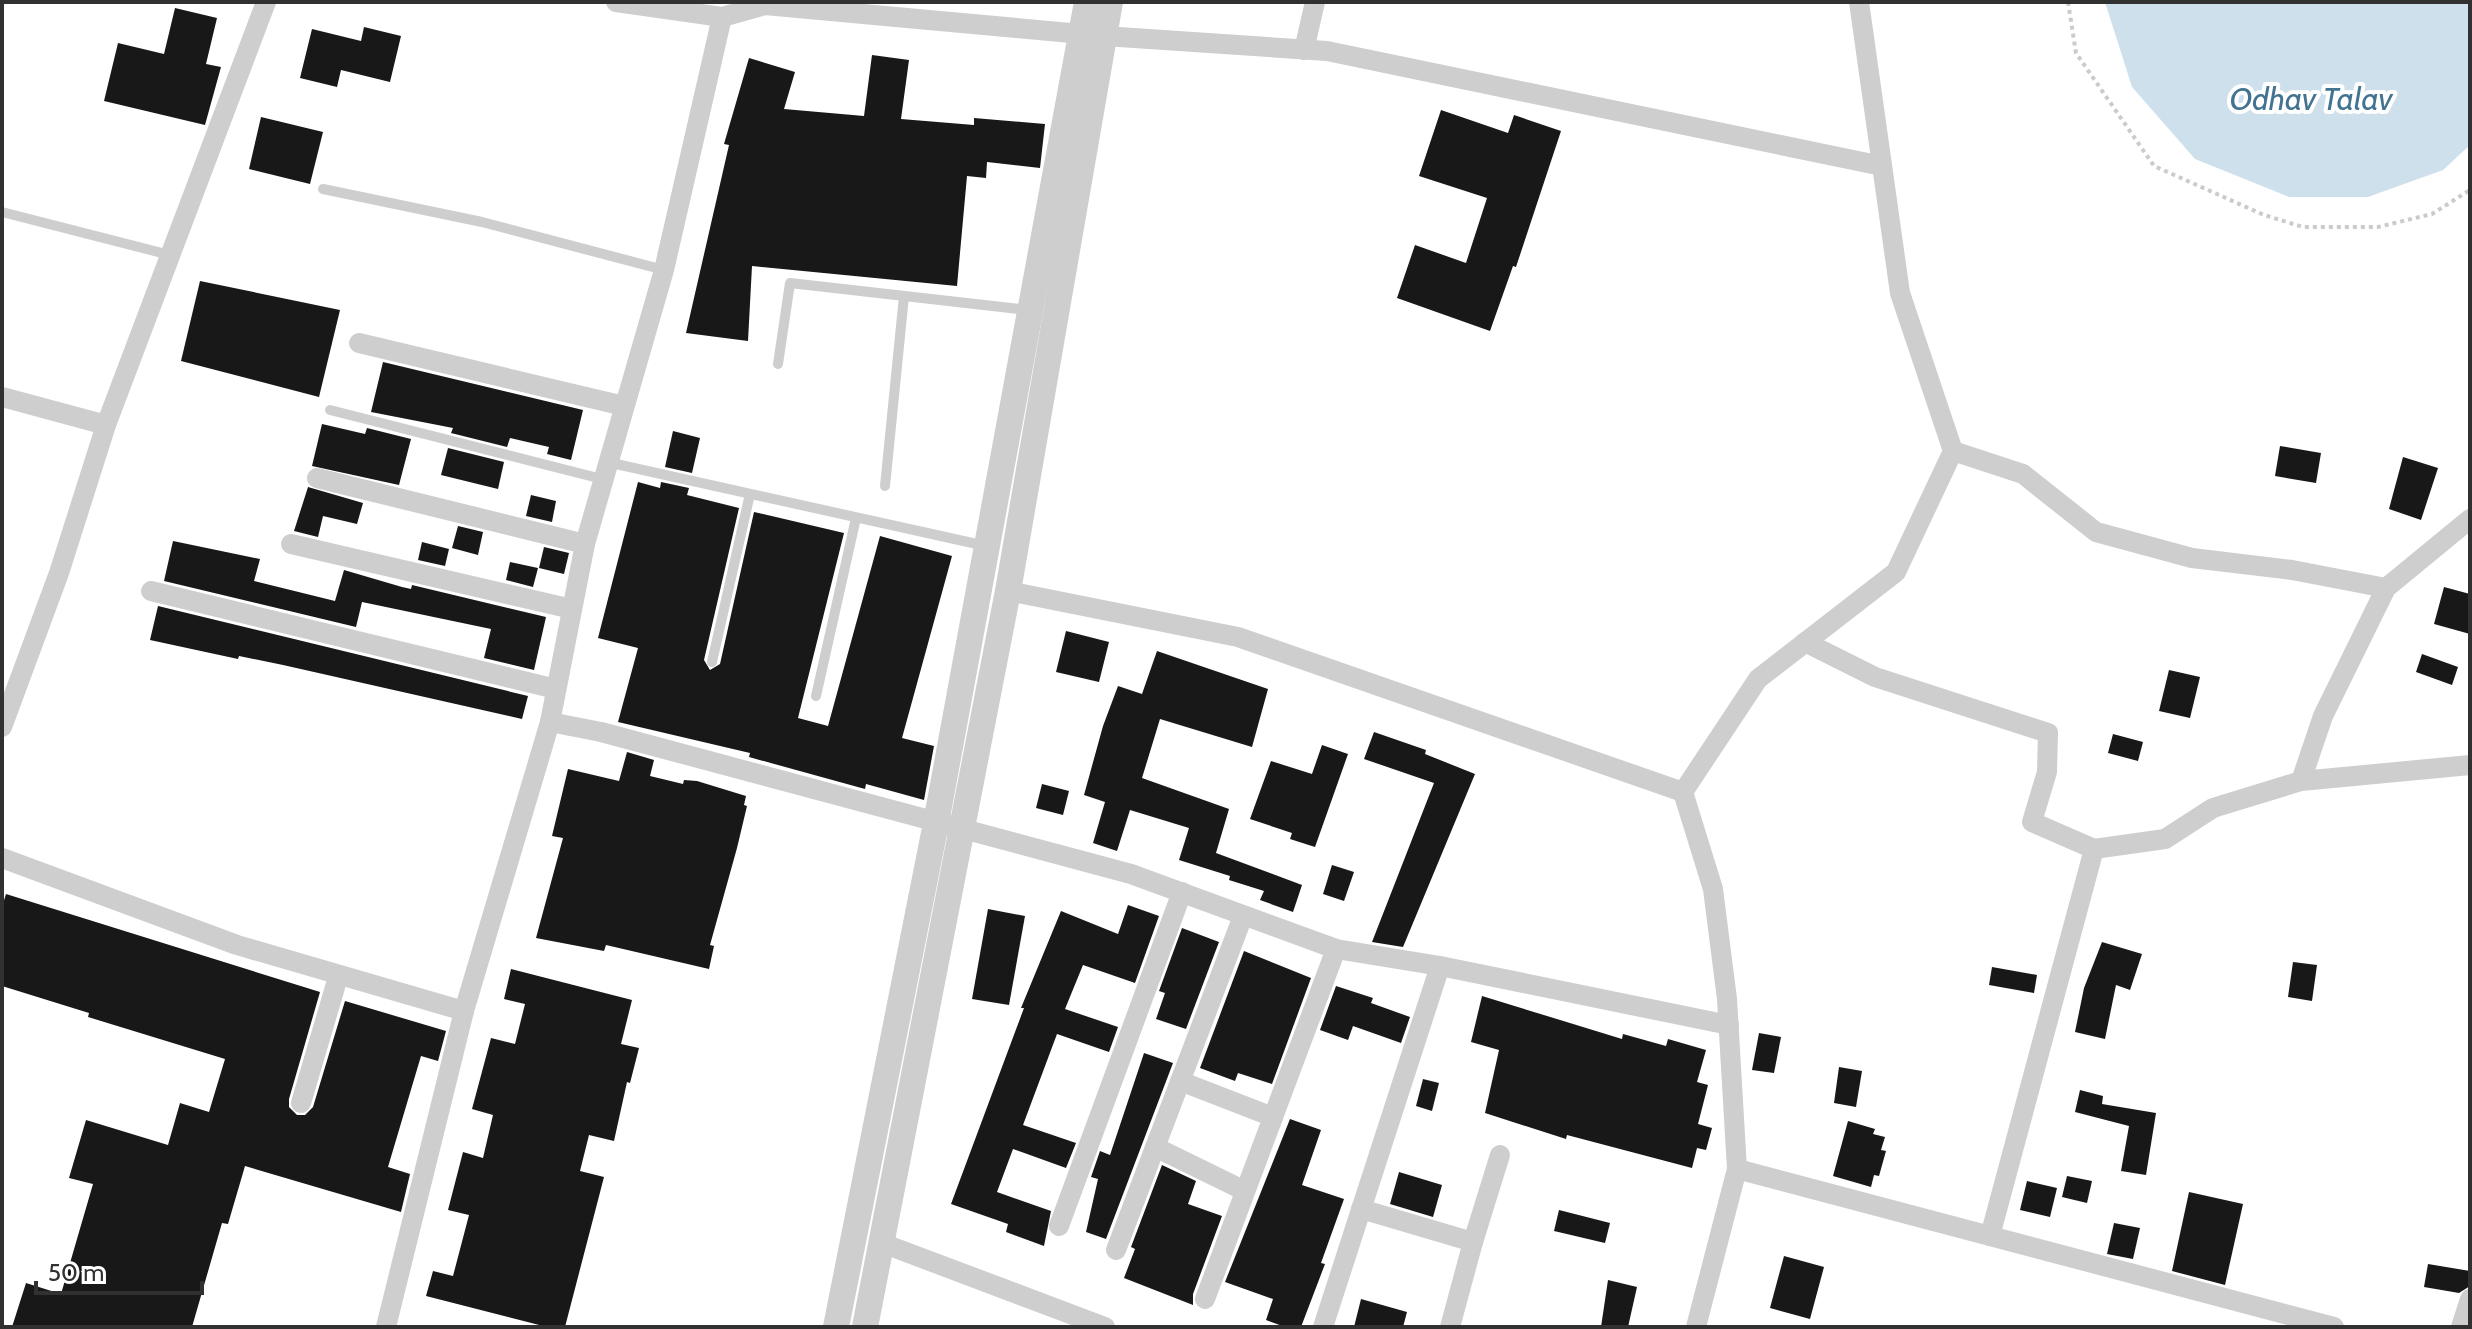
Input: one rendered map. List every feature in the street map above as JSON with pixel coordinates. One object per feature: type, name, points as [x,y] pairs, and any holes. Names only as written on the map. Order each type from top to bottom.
[{"type":"street","points":[[2,727],[7,699],[59,573],[106,425],[266,2]]},
{"type":"street","points":[[616,2],[722,17],[765,5],[1327,51],[1882,166]]},
{"type":"street","points":[[836,1327],[948,826],[1008,591],[1092,34],[1087,2]]},
{"type":"street","points":[[865,1327],[882,1243],[948,826],[988,546],[1030,310],[1092,34],[1110,2]]},
{"type":"street","points":[[1304,50],[1315,2]]},
{"type":"street","points":[[1683,792],[1758,679],[1896,572],[1953,451],[1900,293],[1859,2]]},
{"type":"street","points":[[386,1327],[464,1011],[550,722],[585,544],[664,270],[722,17]]},
{"type":"street","points":[[359,343],[624,406]]},
{"type":"street","points":[[2,397],[106,425]]},
{"type":"street","points":[[1953,451],[2023,474],[2096,532],[2192,558],[2292,570],[2386,588]]},
{"type":"street","points":[[317,478],[585,544]]},
{"type":"street","points":[[2301,781],[2323,716],[2386,588],[2470,519]]},
{"type":"street","points":[[291,544],[572,609]]},
{"type":"street","points":[[151,591],[556,689]]},
{"type":"street","points":[[1008,591],[1238,637],[1683,792]]},
{"type":"street","points":[[1805,642],[1875,677],[2048,733],[2047,772],[2032,822],[2094,849],[2165,839],[2213,808],[2301,781],[2470,765]]},
{"type":"street","points":[[550,722],[601,732],[1131,874],[1336,949],[1440,966],[1729,1025]]},
{"type":"street","points":[[1683,792],[1713,889],[1729,1025],[1737,1169],[1696,1327]]},
{"type":"street","points":[[1990,1236],[2094,849]]},
{"type":"street","points":[[2,858],[237,945],[338,977],[464,1011]]},
{"type":"street","points":[[1059,1226],[1182,892]]},
{"type":"street","points":[[1116,1250],[1243,916]]},
{"type":"street","points":[[1205,1299],[1336,949]]},
{"type":"street","points":[[1323,1327],[1440,966]]},
{"type":"street","points":[[301,1103],[338,977]]},
{"type":"street","points":[[1180,1081],[1273,1117]]},
{"type":"street","points":[[1155,1147],[1245,1191]]},
{"type":"street","points":[[1450,1327],[1500,1155]]},
{"type":"street","points":[[1737,1169],[2334,1327]]},
{"type":"street","points":[[1361,1209],[1473,1242]]},
{"type":"street","points":[[882,1243],[1105,1327]]},
{"type":"street","points":[[2461,1327],[2470,1299]]},
{"type":"lane","points":[[323,189],[482,222],[664,270]]},
{"type":"lane","points":[[2,212],[172,256]]},
{"type":"lane","points":[[778,364],[790,283],[1030,310]]},
{"type":"lane","points":[[885,486],[904,296]]},
{"type":"lane","points":[[330,410],[605,470],[750,494],[988,546]]},
{"type":"lane","points":[[712,662],[750,494]]},
{"type":"lane","points":[[816,696],[856,518]]},
{"type":"path","points":[[2068,2],[2076,53],[2154,166],[2177,177],[2264,215],[2303,227],[2378,227],[2432,214],[2470,190]]},
{"type":"water","name":"Odhav Talav","points":[[2105,2],[2470,2],[2470,145],[2443,170],[2368,197],[2289,197],[2195,159],[2132,87]]},
{"type":"building","points":[[175,8],[217,18],[206,64],[221,67],[205,125],[104,101],[118,43],[164,54]]},
{"type":"building","points":[[364,27],[401,36],[390,82],[341,70],[337,87],[300,78],[312,29],[361,41]]},
{"type":"building","points":[[872,55],[909,60],[901,119],[974,125],[974,118],[1045,124],[1040,168],[987,162],[986,178],[967,176],[957,286],[752,266],[748,341],[686,333],[729,145],[724,144],[749,58],[795,72],[784,109],[864,116]]},
{"type":"building","points":[[1441,110],[1508,133],[1514,115],[1561,131],[1516,267],[1513,266],[1490,331],[1397,298],[1415,245],[1466,263],[1487,198],[1419,176]]},
{"type":"building","points":[[261,117],[323,132],[310,184],[249,169]]},
{"type":"building","points":[[200,281],[340,310],[319,397],[181,361]]},
{"type":"building","points":[[383,362],[583,410],[571,460],[547,454],[549,447],[510,438],[507,447],[451,433],[453,428],[371,412]]},
{"type":"building","points":[[322,424],[365,434],[367,428],[411,439],[399,485],[312,466]]},
{"type":"building","points":[[673,431],[700,438],[692,473],[665,467]]},
{"type":"building","points":[[2280,446],[2321,453],[2316,483],[2275,476]]},
{"type":"building","points":[[448,448],[504,462],[498,489],[441,475]]},
{"type":"building","points":[[2403,457],[2438,468],[2421,520],[2389,509]]},
{"type":"building","points":[[638,482],[660,488],[661,482],[689,488],[687,495],[739,508],[704,660],[710,670],[720,664],[754,512],[844,533],[798,718],[828,726],[880,536],[952,556],[902,738],[934,746],[924,800],[866,784],[865,789],[749,757],[750,753],[618,722],[638,648],[598,638]]},
{"type":"building","points":[[308,487],[363,503],[357,524],[323,516],[318,537],[294,531]]},
{"type":"building","points":[[531,495],[556,501],[552,522],[526,516]]},
{"type":"building","points":[[458,526],[483,532],[478,555],[452,548]]},
{"type":"building","points":[[173,541],[260,559],[254,581],[335,601],[344,570],[402,587],[411,589],[412,585],[546,617],[534,670],[484,658],[491,629],[362,602],[356,627],[164,581]]},
{"type":"building","points":[[422,542],[449,549],[445,566],[418,560]]},
{"type":"building","points":[[544,547],[569,553],[564,574],[539,568]]},
{"type":"building","points":[[510,562],[538,568],[533,587],[506,580]]},
{"type":"building","points":[[2444,587],[2470,594],[2470,634],[2434,624]]},
{"type":"building","points":[[158,606],[528,696],[522,719],[283,665],[239,656],[238,659],[150,640]]},
{"type":"building","points":[[1066,631],[1109,642],[1099,682],[1056,672]]},
{"type":"building","points":[[1157,651],[1268,689],[1252,747],[1160,719],[1142,778],[1229,809],[1216,853],[1302,885],[1293,912],[1260,900],[1264,891],[1229,880],[1230,876],[1179,860],[1189,828],[1130,810],[1117,851],[1093,843],[1105,802],[1084,795],[1103,726],[1118,686],[1142,694]]},
{"type":"building","points":[[2422,654],[2458,667],[2452,685],[2416,672]]},
{"type":"building","points":[[2169,670],[2200,677],[2190,718],[2159,711]]},
{"type":"building","points":[[1374,732],[1426,750],[1425,754],[1475,774],[1403,947],[1372,942],[1434,783],[1364,759]]},
{"type":"building","points":[[2113,734],[2143,742],[2138,761],[2108,753]]},
{"type":"building","points":[[1322,745],[1348,754],[1315,847],[1290,839],[1292,833],[1250,819],[1271,761],[1312,774]]},
{"type":"building","points":[[627,752],[654,760],[650,776],[683,784],[684,780],[697,781],[746,796],[744,805],[747,806],[737,848],[710,945],[714,946],[709,969],[606,945],[604,951],[536,938],[563,838],[552,836],[568,769],[619,781]]},
{"type":"building","points":[[1042,784],[1069,791],[1063,815],[1036,808]]},
{"type":"building","points":[[1332,865],[1354,872],[1344,901],[1323,894]]},
{"type":"building","points":[[6,894],[320,992],[289,1099],[289,1107],[297,1115],[305,1115],[313,1107],[345,1001],[446,1031],[438,1061],[421,1056],[388,1167],[410,1174],[401,1212],[245,1166],[228,1224],[222,1223],[192,1327],[12,1327],[26,1283],[61,1294],[93,1184],[69,1178],[86,1120],[168,1145],[180,1103],[209,1112],[225,1059],[88,1017],[89,1013],[2,986],[2,907]]},
{"type":"building","points":[[1128,905],[1159,916],[1135,983],[1083,965],[1065,1009],[1118,1027],[1109,1052],[1057,1034],[1023,1125],[1076,1143],[1066,1168],[1013,1149],[997,1192],[1051,1211],[1044,1246],[1006,1232],[1008,1224],[951,1204],[1024,1008],[1021,1008],[1061,911],[1118,934]]},
{"type":"building","points":[[988,909],[1025,916],[1009,1005],[972,999]]},
{"type":"building","points":[[1182,928],[1219,942],[1186,1029],[1156,1019],[1165,993],[1159,991]]},
{"type":"building","points":[[2102,942],[2142,954],[2130,990],[2116,985],[2105,1039],[2075,1032],[2084,988]]},
{"type":"building","points":[[1244,951],[1311,978],[1272,1084],[1238,1073],[1235,1081],[1200,1068]]},
{"type":"building","points":[[2293,962],[2317,965],[2312,1001],[2288,997]]},
{"type":"building","points":[[1992,967],[2037,975],[2034,993],[1989,985]]},
{"type":"building","points":[[511,969],[632,1000],[621,1044],[639,1048],[630,1083],[627,1082],[614,1141],[589,1135],[580,1171],[604,1177],[565,1327],[547,1327],[426,1296],[433,1271],[453,1276],[469,1215],[448,1210],[463,1152],[483,1158],[493,1115],[472,1109],[491,1038],[515,1044],[525,1004],[504,999]]},
{"type":"building","points":[[1336,986],[1373,998],[1371,1003],[1410,1017],[1401,1043],[1353,1026],[1348,1040],[1320,1030]]},
{"type":"building","points":[[1482,996],[1622,1039],[1623,1034],[1666,1046],[1668,1039],[1706,1050],[1697,1082],[1708,1085],[1698,1124],[1712,1128],[1706,1150],[1697,1148],[1692,1168],[1567,1135],[1566,1139],[1485,1113],[1499,1050],[1471,1042]]},
{"type":"building","points":[[1759,1033],[1781,1037],[1774,1073],[1752,1070]]},
{"type":"building","points":[[1144,1053],[1173,1063],[1106,1239],[1086,1232],[1098,1179],[1091,1177],[1100,1151],[1110,1155]]},
{"type":"building","points":[[1839,1067],[1862,1071],[1856,1107],[1834,1103]]},
{"type":"building","points":[[1423,1079],[1439,1083],[1432,1111],[1416,1106]]},
{"type":"building","points":[[2080,1090],[2103,1096],[2102,1104],[2156,1113],[2146,1175],[2121,1171],[2129,1126],[2075,1112]]},
{"type":"building","points":[[1290,1119],[1321,1130],[1302,1185],[1344,1199],[1321,1263],[1325,1264],[1301,1327],[1285,1327],[1266,1320],[1273,1299],[1225,1282]]},
{"type":"building","points":[[1848,1121],[1875,1129],[1873,1134],[1885,1137],[1881,1150],[1886,1151],[1879,1176],[1874,1175],[1871,1187],[1833,1176]]},
{"type":"building","points":[[1162,1165],[1196,1181],[1188,1204],[1222,1216],[1193,1294],[1193,1305],[1124,1278],[1135,1249],[1131,1247]]},
{"type":"building","points":[[1399,1172],[1442,1185],[1433,1217],[1390,1204]]},
{"type":"building","points":[[2067,1176],[2092,1181],[2087,1203],[2062,1197]]},
{"type":"building","points":[[2027,1181],[2057,1188],[2050,1217],[2020,1210]]},
{"type":"building","points":[[2189,1192],[2243,1204],[2225,1285],[2172,1271]]},
{"type":"building","points":[[1559,1210],[1610,1223],[1605,1243],[1554,1231]]},
{"type":"building","points":[[2114,1223],[2140,1228],[2133,1259],[2107,1254]]},
{"type":"building","points":[[1784,1256],[1824,1267],[1810,1319],[1770,1308]]},
{"type":"building","points":[[2428,1264],[2470,1271],[2470,1286],[2459,1293],[2424,1287]]},
{"type":"building","points":[[1608,1280],[1637,1287],[1628,1327],[1601,1327]]},
{"type":"building","points":[[1361,1299],[1407,1312],[1403,1327],[1354,1327]]}]
